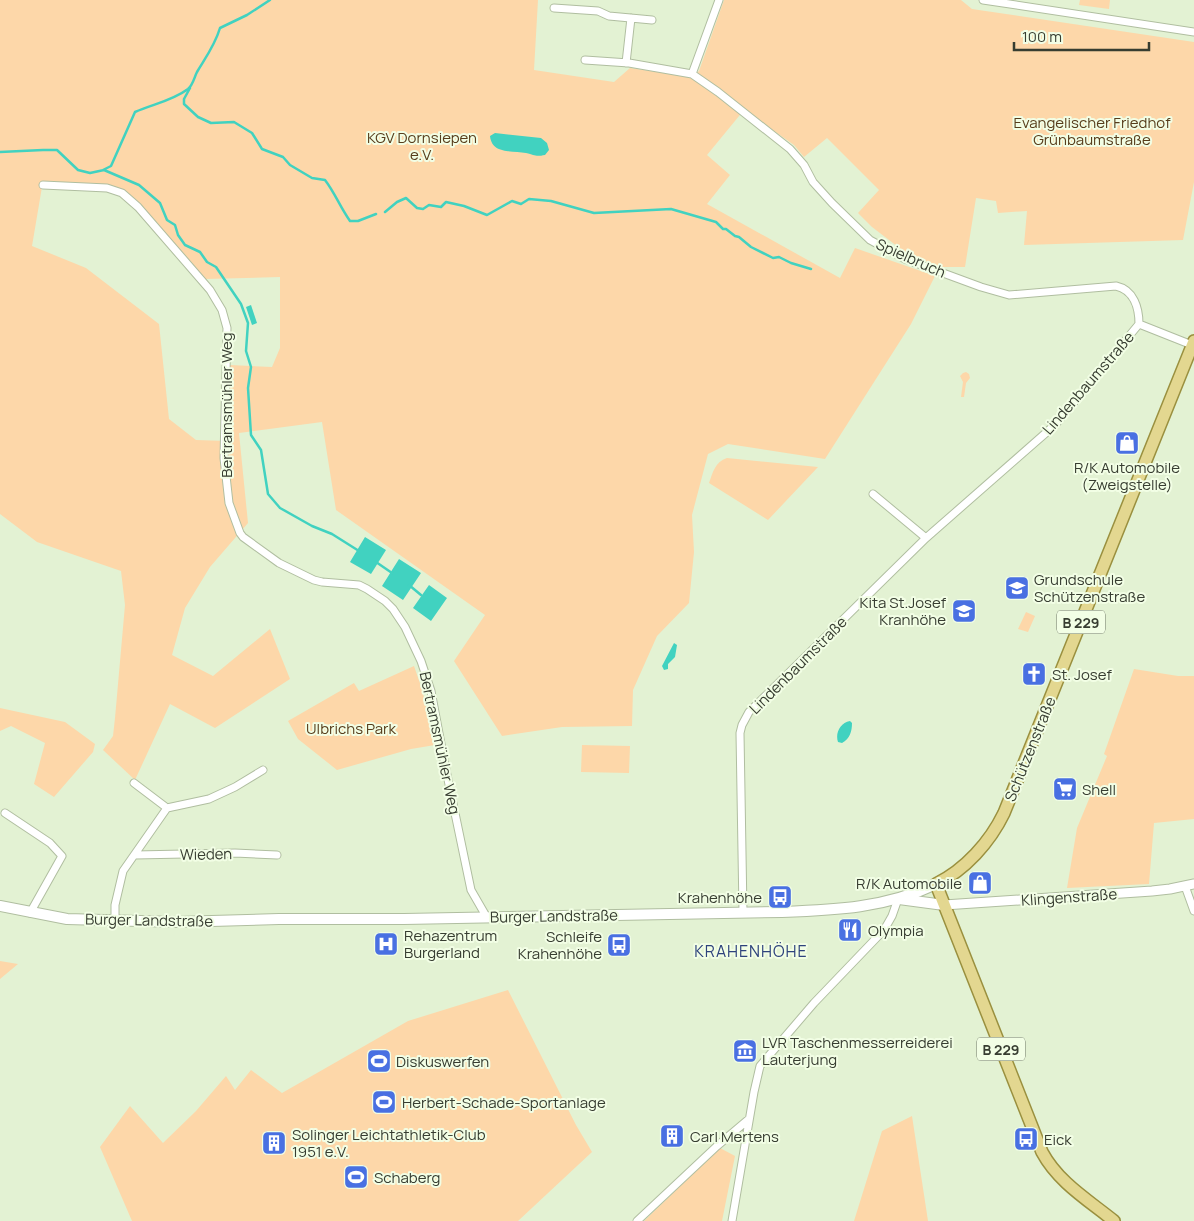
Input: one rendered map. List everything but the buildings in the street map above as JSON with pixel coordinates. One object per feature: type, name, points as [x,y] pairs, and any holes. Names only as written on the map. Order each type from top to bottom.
[{"type":"main road","name":"Schützenstraße","points":[[936,884],[948,878],[968,860],[992,833],[1004,813],[1193,343]]},
{"type":"main road","name":"Burger Landstraße","points":[[0,906],[67,919],[114,921],[404,919],[743,912],[841,909],[872,905],[898,899],[936,884]]},
{"type":"main road","name":"B 229","points":[[936,884],[1042,1152],[1050,1165],[1066,1182],[1114,1221]]},
{"type":"main road","name":"Burger Landstraße","points":[[898,899],[944,905]]},
{"type":"street","points":[[692,74],[719,0]]},
{"type":"street","points":[[983,0],[1194,32]]},
{"type":"street","points":[[554,8],[598,11],[609,16],[652,20]]},
{"type":"street","points":[[626,63],[631,18]]},
{"type":"street","name":"Spielbruch","points":[[585,60],[626,63],[692,74],[790,148],[800,159],[813,182],[838,210],[870,240],[910,261],[981,287],[1009,295],[1120,287],[1129,292],[1134,300],[1138,309],[1140,324]]},
{"type":"street","name":"Bertramsmühler Weg","points":[[43,184],[107,188],[122,193],[144,214],[216,298],[223,314],[227,336],[224,458],[227,496],[240,533],[243,538],[279,563],[314,580],[359,585],[367,589],[384,601],[400,619],[418,653],[431,691],[471,890],[486,916]]},
{"type":"street","name":"Lindenbaumstraße","points":[[743,912],[740,729],[745,718],[756,704],[926,538],[1056,424],[1140,324],[1193,343]]},
{"type":"street","points":[[873,494],[926,538]]},
{"type":"street","points":[[114,921],[115,905],[123,872],[167,808],[209,799],[235,787],[264,770]]},
{"type":"street","points":[[134,782],[167,808]]},
{"type":"street","points":[[5,813],[50,843],[62,856],[30,913]]},
{"type":"street","name":"Wieden","points":[[134,854],[243,853],[277,855]]},
{"type":"street","points":[[1190,885],[1194,911]]},
{"type":"street","name":"Klingenstraße","points":[[944,905],[1119,894],[1190,885]]},
{"type":"street","points":[[732,1221],[760,1066],[814,1003],[884,930],[892,916],[898,899]]},
{"type":"street","points":[[637,1221],[717,1146],[749,1119]]},
{"type":"green space","points":[[0,0],[538,0],[534,70],[614,82],[630,68],[691,77],[699,71],[724,0],[961,0],[972,9],[1194,42],[1194,182],[1183,240],[1024,245],[1027,211],[998,213],[996,201],[976,198],[965,267],[940,267],[906,253],[872,227],[858,213],[879,190],[827,138],[804,157],[794,145],[744,110],[707,155],[730,175],[707,204],[840,278],[855,248],[935,276],[911,324],[825,459],[728,444],[708,454],[692,515],[694,552],[689,603],[657,636],[633,690],[632,726],[562,727],[502,736],[454,661],[485,615],[336,510],[322,422],[239,433],[248,523],[210,567],[185,608],[172,655],[213,676],[270,629],[290,679],[215,728],[170,704],[135,780],[103,750],[113,736],[115,718],[125,605],[121,571],[37,542],[0,514]],"holes":[[[43,181],[107,185],[121,189],[132,197],[205,279],[280,277],[280,348],[272,367],[230,365],[227,441],[196,440],[169,419],[159,324],[86,268],[32,246]]]},
{"type":"green space","points":[[1080,0],[1110,0],[1109,9],[1079,5]]},
{"type":"green space","points":[[966,372],[970,378],[966,383],[964,397],[961,397],[963,382],[960,376]]},
{"type":"green space","points":[[727,458],[818,467],[768,520],[709,483],[717,465]]},
{"type":"green space","points":[[1026,612],[1035,616],[1028,632],[1018,629]]},
{"type":"green space","name":"Ulbrichs Park","points":[[414,666],[422,689],[435,745],[411,749],[337,770],[298,739],[288,721],[354,683],[359,691]]},
{"type":"green space","points":[[1134,669],[1178,676],[1194,676],[1194,819],[1154,823],[1149,884],[1067,888],[1077,828],[1107,756],[1104,754]]},
{"type":"green space","points":[[0,708],[65,722],[95,744],[93,752],[54,797],[34,784],[45,743],[11,726],[0,731]]},
{"type":"green space","points":[[582,745],[630,746],[629,773],[581,772]]},
{"type":"green space","points":[[0,961],[18,964],[0,979]]},
{"type":"green space","name":"Herbert-Schade-Sportanlage","points":[[508,990],[576,1125],[592,1152],[518,1221],[132,1221],[100,1147],[130,1106],[163,1143],[196,1111],[226,1076],[235,1090],[251,1070],[282,1093],[408,1021]]},
{"type":"green space","points":[[912,1116],[928,1221],[854,1221],[882,1131]]},
{"type":"green space","points":[[720,1148],[735,1156],[722,1221],[644,1221]]},
{"type":"water","points":[[495,133],[541,138],[547,143],[549,150],[545,155],[537,156],[499,149],[492,142],[490,136]]},
{"type":"water","points":[[251,305],[257,323],[252,325],[246,307]]},
{"type":"water","points":[[365,537],[386,550],[371,574],[350,562]]},
{"type":"water","points":[[399,559],[421,573],[403,600],[382,586]]},
{"type":"water","points":[[429,585],[447,598],[431,621],[413,608]]},
{"type":"water","points":[[674,643],[677,645],[675,657],[668,664],[668,669],[664,670],[662,666]]},
{"type":"water","points":[[850,721],[852,726],[849,737],[842,743],[838,742],[837,735],[839,729],[843,724]]},
{"type":"waterway","points":[[103,170],[111,166],[135,112],[169,99],[188,89],[213,45],[220,28],[247,15],[270,0]]},
{"type":"waterway","points":[[190,88],[184,99],[184,104],[198,117],[211,123],[234,122],[252,133],[262,149],[283,157],[290,165],[312,178],[325,180],[350,221],[358,221],[376,214]]},
{"type":"waterway","points":[[0,152],[57,150],[78,170],[90,173],[104,170],[139,185],[160,203],[167,220],[175,225],[178,235],[185,245],[200,252],[207,262],[216,267],[241,304],[248,323],[246,351],[251,367],[248,388],[251,435],[261,450],[268,494],[280,508],[312,526],[332,534],[359,551]]},
{"type":"waterway","points":[[385,212],[397,202],[406,198],[417,208],[423,209],[429,205],[441,207],[446,202],[464,206],[487,215],[512,201],[521,204],[529,199],[551,201],[594,213],[671,209],[716,222],[723,229],[739,237],[751,247],[773,258],[779,257],[811,269]]},
{"type":"waterway","points":[[376,562],[392,573]]},
{"type":"waterway","points":[[409,585],[421,595]]},
{"type":"place","name":"R/K Automobile (Zweigstelle)","points":[[1127,443]]},
{"type":"place","name":"Grundschule Schützenstraße","points":[[1017,588]]},
{"type":"place","name":"Kita St.Josef Kranhöhe","points":[[964,611]]},
{"type":"place","name":"St. Josef","points":[[1034,674]]},
{"type":"place","name":"Shell","points":[[1065,789]]},
{"type":"place","name":"R/K Automobile","points":[[980,883]]},
{"type":"place","name":"Krahenhöhe","points":[[780,897]]},
{"type":"place","name":"Olympia","points":[[850,930]]},
{"type":"place","name":"Rehazentrum Burgerland","points":[[386,944]]},
{"type":"place","name":"Schleife Krahenhöhe","points":[[619,945]]},
{"type":"place","name":"LVR Taschenmesserreiderei Lauterjung","points":[[745,1051]]},
{"type":"place","name":"Diskuswerfen","points":[[379,1061]]},
{"type":"place","name":"Herbert-Schade-Sportanlage","points":[[384,1102]]},
{"type":"place","name":"Carl Mertens","points":[[672,1136]]},
{"type":"place","name":"Eick","points":[[1026,1139]]},
{"type":"place","name":"Solinger Leichtathletik-Club 1951 e.V.","points":[[274,1143]]},
{"type":"place","name":"Schaberg","points":[[356,1177]]},
{"type":"district","name":"KRAHENHÖHE","points":[[751,951]]},
{"type":"park label","name":"Evangelischer Friedhof Grünbaumstraße","points":[[1092,130]]},
{"type":"park label","name":"KGV Dornsiepen e.V.","points":[[422,146]]}]
